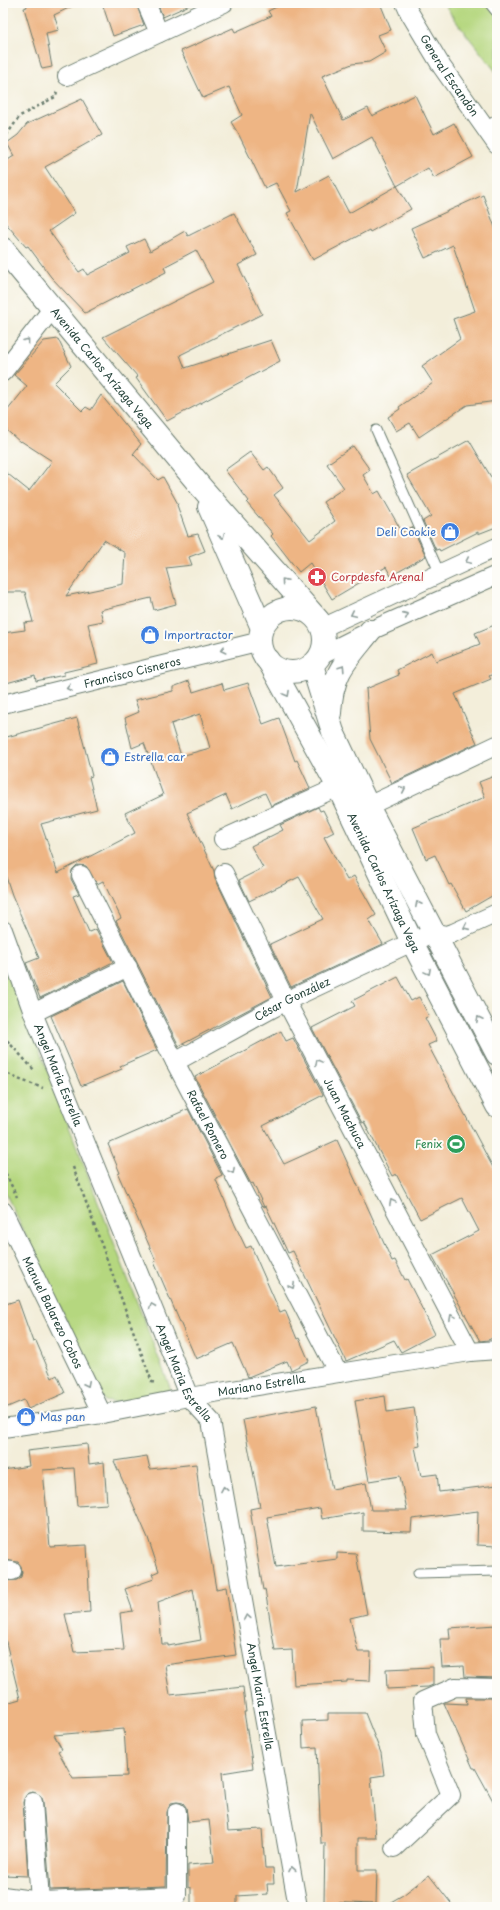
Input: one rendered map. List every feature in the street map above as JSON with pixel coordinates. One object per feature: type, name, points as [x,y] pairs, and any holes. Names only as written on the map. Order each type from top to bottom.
[{"type":"street","points":[[146,3],[159,33]]},
{"type":"street","points":[[67,76],[224,3]]},
{"type":"street","name":"General Escandón","points":[[405,3],[408,12],[442,67],[492,123],[497,144]]},
{"type":"street","name":"Avenida Carlos Arízaga Vega","points":[[3,249],[201,487],[321,624]]},
{"type":"street","points":[[3,372],[52,309]]},
{"type":"street","name":"Avenida Carlos Arízaga Vega","points":[[201,487],[264,643],[338,787],[412,942],[497,1106]]},
{"type":"street","points":[[321,624],[440,574],[497,547]]},
{"type":"street","points":[[316,660],[324,642],[321,624],[300,608],[285,608],[271,615],[264,643],[278,668],[290,671],[302,670],[316,660],[370,631],[497,575]]},
{"type":"street","points":[[333,732],[330,715],[335,680],[346,662],[370,631]]},
{"type":"street","name":"Francisco Cisneros","points":[[3,704],[264,643]]},
{"type":"street","name":"Avenida Carlos Arízaga Vega","points":[[316,660],[333,732],[368,806],[497,1054]]},
{"type":"street","points":[[368,806],[497,745]]},
{"type":"street","points":[[224,839],[338,787]]},
{"type":"street","name":"Juan Machuca","points":[[224,873],[286,1001],[470,1352]]},
{"type":"street","name":"Rafael Romero","points":[[82,875],[175,1062],[338,1373]]},
{"type":"street","points":[[433,933],[453,933],[497,913]]},
{"type":"street","name":"Angel Maria Estrella","points":[[3,930],[34,1012],[189,1397],[211,1421],[298,1907]]},
{"type":"street","name":"César González","points":[[175,1062],[286,1001],[433,933]]},
{"type":"street","points":[[34,1012],[128,967]]},
{"type":"street","name":"Manuel Balarezo Cobos","points":[[3,1211],[102,1414]]},
{"type":"street","name":"Mariano Estrella","points":[[3,1428],[102,1414],[189,1397],[470,1352],[497,1350]]},
{"type":"street","points":[[394,1848],[451,1795],[426,1734],[423,1701],[455,1686],[497,1688]]},
{"type":"street","points":[[33,1802],[40,1901]]},
{"type":"street","points":[[12,1900],[40,1901],[177,1896],[177,1812]]},
{"type":"lane","points":[[489,3],[497,13]]},
{"type":"lane","points":[[376,430],[440,574]]},
{"type":"lane","points":[[418,1573],[497,1571]]},
{"type":"path","points":[[3,140],[20,116],[55,97],[67,76]]},
{"type":"path","points":[[3,1036],[40,1077],[34,1062]]},
{"type":"path","points":[[3,1071],[18,1079],[50,1091]]},
{"type":"path","points":[[42,1082],[44,1088]]},
{"type":"path","points":[[71,1162],[152,1382],[159,1385]]},
{"type":"green space","points":[[444,3],[497,3],[497,73],[454,19]]},
{"type":"green space","points":[[3,956],[171,1390],[169,1393],[117,1403],[105,1401],[3,1188]]},
{"type":"building","points":[[26,3],[79,3],[54,15],[59,30],[46,33],[52,67],[42,69],[24,8],[27,7]]},
{"type":"building","points":[[102,3],[136,3],[144,25],[113,36]]},
{"type":"building","points":[[157,3],[194,3],[163,17]]},
{"type":"building","points":[[285,3],[380,3],[391,30],[378,35],[386,52],[369,62],[352,64],[322,76],[343,120],[368,108],[372,116],[415,95],[434,134],[454,123],[473,157],[434,178],[428,168],[397,186],[411,209],[370,232],[369,230],[313,260],[287,213],[291,211],[276,183],[265,188],[231,122],[242,115],[229,87],[203,98],[181,51],[233,28],[235,32],[271,16],[268,11]],"holes":[[[310,113],[333,159],[372,137],[397,186],[349,213],[329,175],[297,192]]]},
{"type":"building","points":[[82,99],[102,135],[45,167],[75,213],[49,231],[79,272],[84,269],[87,275],[130,253],[127,247],[144,239],[150,251],[185,231],[188,236],[234,213],[257,255],[238,265],[262,314],[180,355],[185,368],[271,340],[280,361],[167,421],[136,378],[138,377],[103,337],[213,282],[196,250],[164,267],[166,272],[85,313],[51,277],[28,246],[26,247],[3,220],[3,163],[14,156],[7,143],[18,135],[27,124]]},
{"type":"building","points":[[483,195],[497,233],[497,401],[467,405],[419,437],[410,423],[396,431],[388,417],[400,409],[399,407],[433,383],[422,366],[460,339],[453,319],[475,311],[453,245],[425,258],[411,228]]},
{"type":"building","points":[[58,339],[71,366],[54,383],[82,411],[86,407],[91,410],[101,395],[141,444],[133,454],[158,480],[163,477],[178,504],[177,505],[188,536],[198,534],[205,551],[189,557],[192,565],[166,568],[176,604],[154,610],[151,598],[100,610],[103,621],[88,624],[98,664],[64,672],[64,675],[36,681],[35,675],[3,684],[3,633],[25,630],[24,623],[33,622],[25,592],[3,592],[3,470],[29,491],[52,461],[21,441],[20,442],[3,427],[3,416],[27,386],[14,375],[44,341]],"holes":[[[104,540],[125,553],[123,584],[66,596]]]},
{"type":"building","points":[[469,440],[497,487],[496,527],[478,534],[478,532],[440,551],[439,549],[436,550],[423,521],[431,516],[407,475]]},
{"type":"building","points":[[353,446],[370,470],[363,475],[374,494],[379,491],[402,532],[412,527],[426,556],[391,576],[386,567],[332,599],[310,563],[299,572],[271,536],[273,534],[247,503],[249,501],[225,470],[250,452],[264,470],[268,467],[283,488],[274,495],[310,540],[335,521],[323,502],[344,488],[327,464]]},
{"type":"building","points":[[497,624],[497,682],[493,674],[489,676],[491,679],[455,694],[477,743],[392,783],[370,739],[366,689],[399,675],[397,670],[432,652],[436,661],[480,644],[475,633]]},
{"type":"building","points":[[189,681],[193,692],[222,683],[224,690],[248,683],[263,724],[279,718],[295,761],[297,760],[310,788],[271,806],[265,793],[232,809],[226,795],[187,813],[214,871],[215,878],[272,997],[179,1046],[116,921],[121,918],[103,881],[97,884],[86,866],[77,865],[72,870],[71,879],[79,894],[73,896],[89,932],[96,929],[113,962],[40,998],[26,963],[39,958],[12,895],[3,868],[3,738],[77,718],[92,776],[89,777],[97,809],[41,824],[58,873],[135,833],[125,813],[163,795],[144,743],[132,748],[125,718],[139,712],[135,700],[173,691],[173,687]],"holes":[[[200,714],[210,748],[181,756],[171,724]]]},
{"type":"building","points":[[497,775],[497,893],[466,911],[451,884],[449,885],[435,855],[426,859],[413,828],[485,797],[479,782]]},
{"type":"building","points":[[318,807],[320,811],[323,810],[334,832],[324,837],[347,880],[354,876],[376,915],[369,920],[383,944],[291,987],[270,944],[323,919],[299,877],[249,901],[239,880],[263,868],[251,846],[283,830],[280,825]]},
{"type":"building","points":[[398,977],[411,1001],[419,997],[429,1016],[425,1018],[437,1041],[428,1045],[497,1175],[497,1336],[488,1340],[480,1341],[432,1255],[479,1231],[462,1198],[420,1219],[396,1174],[392,1176],[364,1122],[362,1123],[312,1028],[355,1006],[352,1001]]},
{"type":"building","points":[[123,981],[157,1050],[120,1066],[122,1069],[81,1086],[51,1016]]},
{"type":"building","points":[[281,1031],[286,1041],[293,1038],[323,1095],[263,1126],[284,1164],[337,1140],[392,1261],[395,1260],[405,1280],[407,1279],[435,1334],[401,1352],[394,1340],[346,1361],[293,1251],[288,1253],[266,1206],[264,1207],[253,1183],[251,1184],[195,1077]]},
{"type":"building","points":[[188,1109],[222,1175],[216,1178],[216,1180],[246,1248],[251,1246],[280,1312],[285,1310],[297,1339],[299,1338],[309,1361],[291,1370],[287,1361],[248,1377],[233,1343],[196,1359],[154,1262],[156,1261],[118,1174],[120,1173],[108,1144]]},
{"type":"building","points":[[18,1300],[33,1342],[36,1341],[52,1378],[57,1375],[65,1393],[28,1409],[24,1400],[3,1409],[3,1305]]},
{"type":"building","points":[[385,1396],[387,1412],[414,1408],[420,1446],[415,1447],[421,1476],[437,1474],[439,1492],[497,1485],[497,1546],[477,1545],[478,1511],[412,1519],[411,1532],[363,1531],[363,1512],[322,1519],[320,1508],[267,1517],[276,1567],[337,1559],[337,1553],[356,1554],[367,1614],[350,1618],[358,1652],[371,1652],[370,1681],[347,1680],[347,1682],[294,1685],[292,1650],[275,1651],[265,1589],[263,1590],[250,1509],[260,1507],[243,1420],[316,1406],[332,1489],[366,1483],[371,1510],[407,1510],[400,1476],[369,1481],[355,1401]]},
{"type":"building","points":[[87,1444],[89,1464],[104,1462],[107,1504],[77,1506],[74,1468],[43,1470],[50,1547],[87,1545],[90,1612],[65,1614],[74,1652],[124,1650],[120,1613],[133,1611],[125,1589],[154,1579],[152,1574],[159,1571],[148,1538],[114,1461],[147,1456],[150,1469],[196,1464],[200,1499],[216,1589],[226,1587],[236,1655],[165,1665],[170,1695],[243,1687],[246,1712],[244,1712],[253,1768],[222,1773],[228,1831],[262,1829],[265,1868],[273,1868],[274,1884],[267,1884],[268,1894],[237,1896],[237,1907],[191,1907],[191,1887],[188,1888],[188,1865],[214,1863],[209,1820],[188,1822],[186,1807],[183,1803],[177,1802],[171,1803],[167,1812],[166,1886],[50,1890],[43,1801],[41,1796],[33,1792],[27,1794],[23,1802],[28,1876],[3,1875],[3,1704],[20,1699],[3,1630],[3,1581],[17,1580],[21,1577],[22,1572],[21,1566],[18,1562],[3,1560],[3,1470],[29,1466],[27,1451]],"holes":[[[193,1589],[201,1640],[168,1646],[168,1644],[162,1644],[158,1602]],[[124,1729],[127,1776],[73,1778],[58,1751],[62,1749],[54,1735]]]},
{"type":"building","points":[[497,1625],[497,1678],[465,1677],[464,1666],[442,1667],[440,1639],[450,1639],[449,1628]]},
{"type":"building","points":[[433,1667],[433,1685],[428,1687],[387,1689],[386,1669]]},
{"type":"building","points":[[466,1698],[497,1698],[497,1808],[475,1768],[473,1768],[444,1703],[467,1704]]},
{"type":"building","points":[[328,1713],[365,1713],[381,1753],[384,1775],[371,1777],[376,1838],[358,1838],[358,1870],[377,1870],[376,1904],[324,1902],[325,1843],[321,1843],[317,1747],[303,1748],[302,1721],[328,1720]]},
{"type":"building","points":[[429,1875],[454,1907],[382,1907],[403,1895]]},
{"type":"place","name":"Deli Cookie","points":[[450,532]]},
{"type":"place","name":"Corpdesfa Arenal","points":[[317,577]]},
{"type":"place","name":"Importractor","points":[[150,635]]},
{"type":"place","name":"Estrella car","points":[[110,757]]},
{"type":"place","name":"Fenix","points":[[456,1144]]},
{"type":"place","name":"Mas pan","points":[[26,1417]]}]
